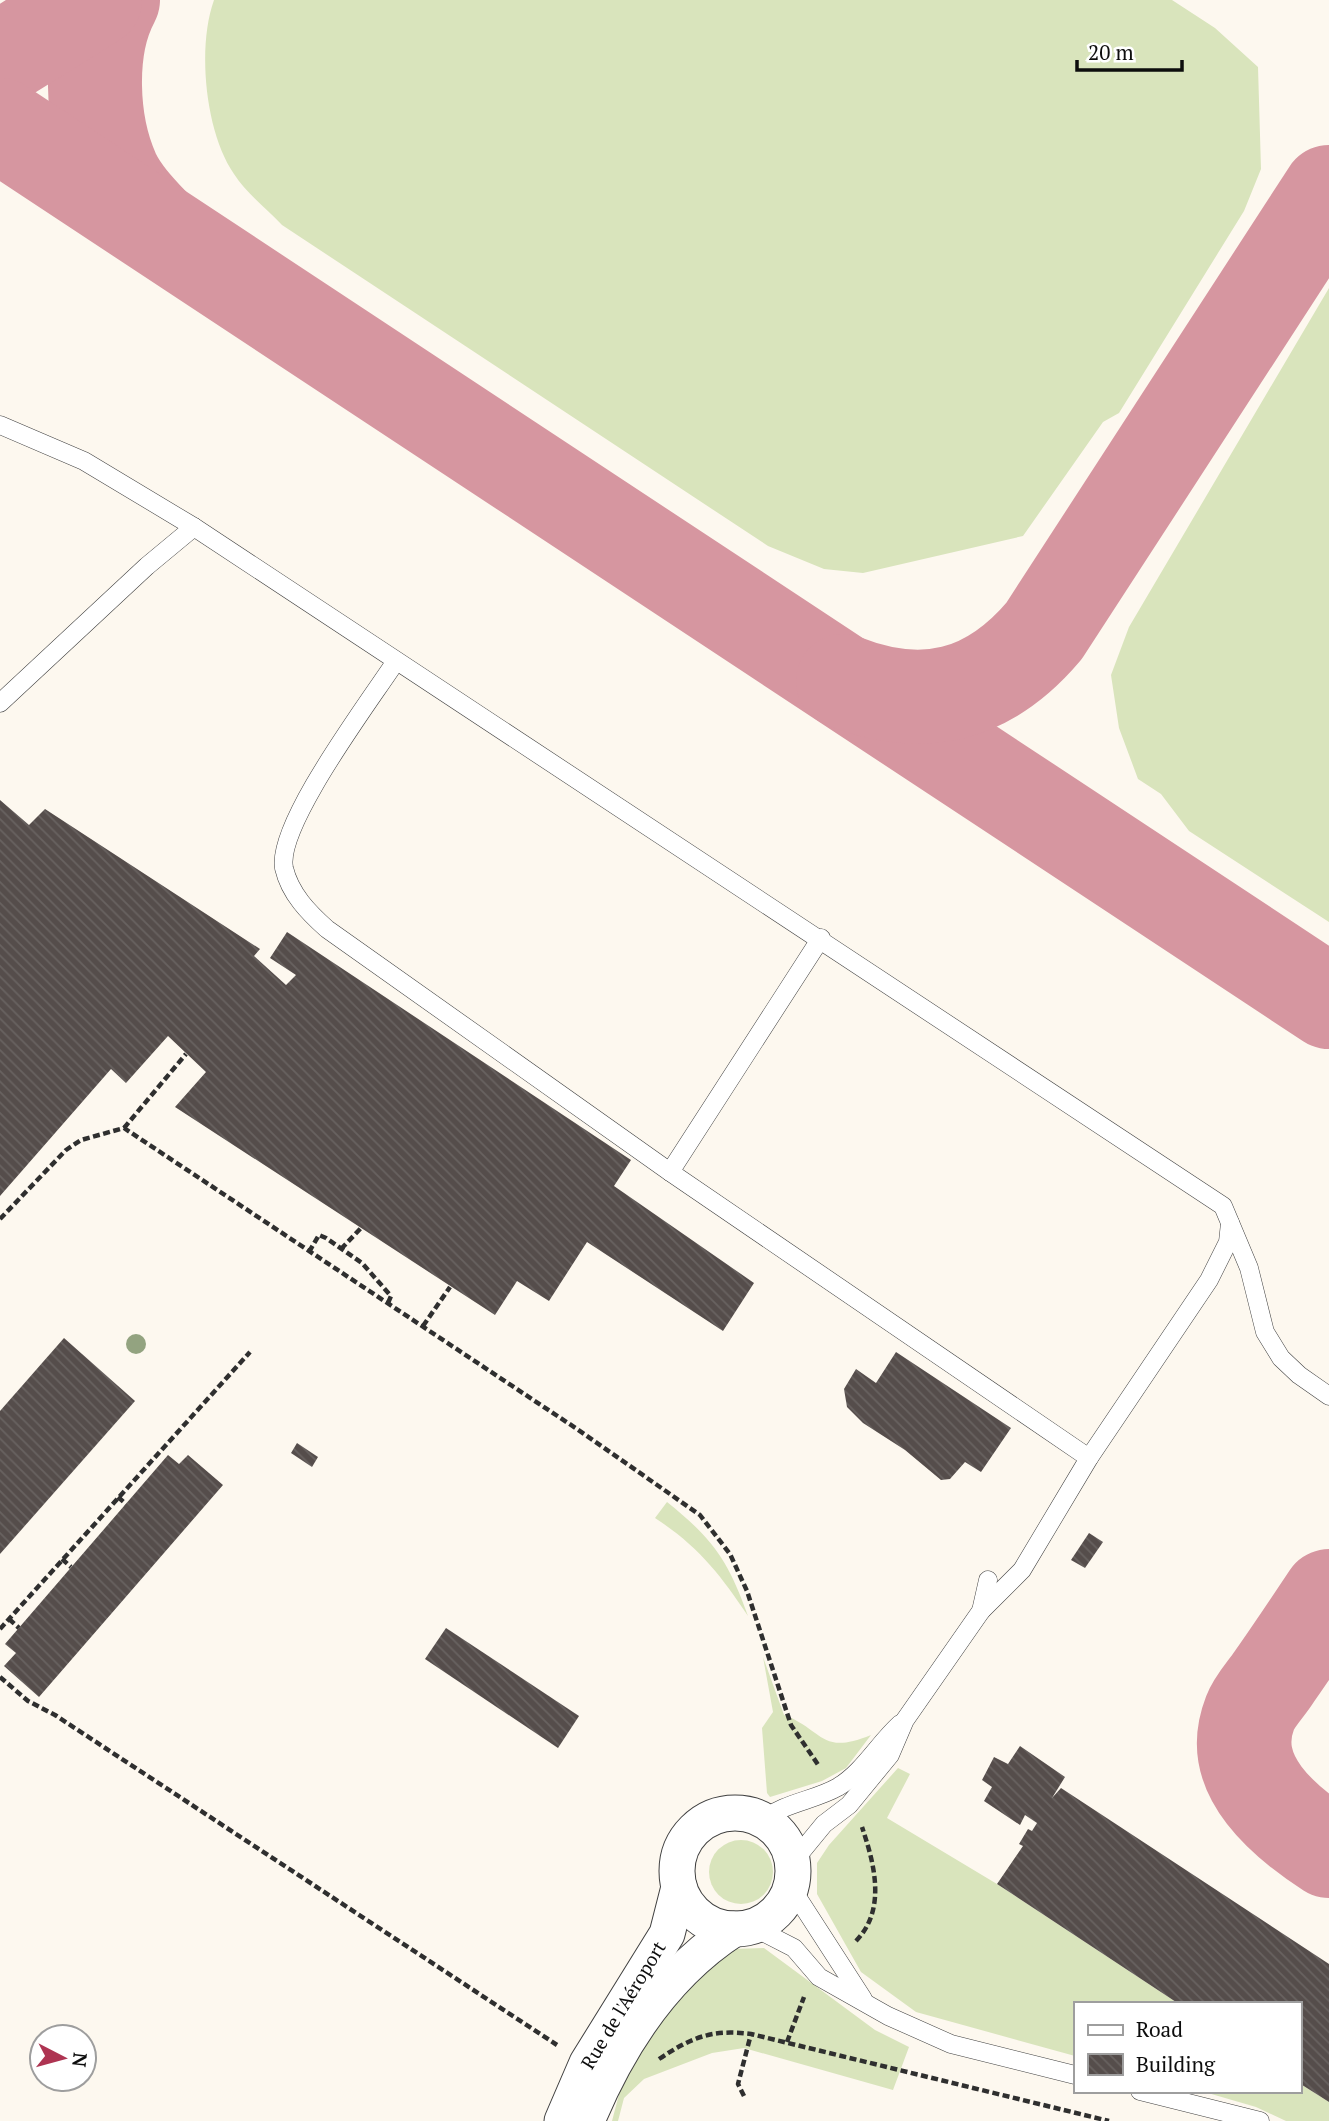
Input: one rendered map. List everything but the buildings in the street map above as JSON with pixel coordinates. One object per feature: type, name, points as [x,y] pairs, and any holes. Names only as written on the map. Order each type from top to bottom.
[{"type":"street","name":"Rue de l'Aéroport","points":[[583,2118],[587,2063],[667,1934],[679,1887],[677,1875],[680,1853],[700,1825],[720,1814],[732,1813],[763,1820]]},
{"type":"street","points":[[763,1820],[786,1842],[791,1874]]},
{"type":"street","name":"Rue de l'Aéroport","points":[[583,2118],[640,2018],[713,1942],[772,1915],[791,1874]]},
{"type":"street","points":[[679,1887],[696,1913],[713,1925],[743,1927]]},
{"type":"lane","points":[[0,425],[84,461],[194,527],[821,938],[1223,1206],[1249,1268],[1265,1332],[1281,1358],[1299,1376],[1329,1396]]},
{"type":"lane","points":[[0,703],[146,566],[194,527]]},
{"type":"lane","points":[[396,661],[302,806],[287,837],[284,868],[301,905],[327,929],[670,1172],[1089,1458]]},
{"type":"lane","points":[[670,1172],[821,938]]},
{"type":"lane","points":[[865,2002],[791,1874],[824,1824],[849,1805],[890,1755],[905,1720],[981,1611],[1022,1570],[1089,1458],[1209,1280],[1228,1242],[1230,1223]]},
{"type":"lane","points":[[981,1611],[988,1580]]},
{"type":"lane","points":[[763,1820],[778,1808],[836,1788],[858,1772],[878,1744],[905,1720]]},
{"type":"lane","points":[[743,1927],[794,1948],[819,1977],[888,2016],[951,2044],[1074,2075]]},
{"type":"lane","points":[[1148,2093],[1260,2121]]},
{"type":"path","points":[[0,1219],[66,1150],[82,1140],[124,1128],[186,1054]]},
{"type":"path","points":[[124,1128],[700,1515],[730,1554],[747,1591],[791,1725],[801,1744],[821,1770]]},
{"type":"path","points":[[341,1249],[361,1228]]},
{"type":"path","points":[[309,1252],[320,1235],[362,1263],[391,1296],[388,1303]]},
{"type":"path","points":[[423,1327],[450,1287]]},
{"type":"path","points":[[0,1629],[250,1352]]},
{"type":"path","points":[[118,1497],[126,1504]]},
{"type":"path","points":[[62,1559],[71,1567]]},
{"type":"path","points":[[9,1619],[19,1628]]},
{"type":"path","points":[[0,1677],[28,1701],[561,2048]]},
{"type":"path","points":[[853,1944],[860,1937],[870,1914],[876,1887],[873,1857],[859,1820]]},
{"type":"path","points":[[787,2042],[807,1992]]},
{"type":"path","points":[[653,2063],[696,2039],[723,2031],[751,2034],[1108,2121]]},
{"type":"path","points":[[744,2096],[738,2084],[751,2034]]},
{"type":"green space","points":[[214,0],[1172,0],[1215,28],[1258,67],[1261,169],[1244,211],[1119,413],[1103,422],[1023,536],[863,573],[824,569],[768,546],[282,225],[239,181],[216,136],[210,113],[205,65],[209,19]]},
{"type":"green space","points":[[1329,288],[1329,922],[1189,831],[1161,794],[1138,779],[1119,728],[1111,675],[1129,627]]},
{"type":"green space","points":[[667,1502],[708,1540],[717,1552],[726,1565],[748,1616],[728,1587],[696,1550],[655,1518]]},
{"type":"green space","points":[[763,1657],[784,1715],[832,1742],[854,1741],[871,1735],[846,1768],[822,1781],[770,1797],[767,1793],[762,1728],[773,1712]]},
{"type":"green space","points":[[898,1768],[910,1774],[887,1818],[997,1884],[1176,2002],[1074,2002],[1074,2056],[916,2012],[861,1972],[817,1894],[817,1863],[829,1845]]},
{"type":"green space","points":[[735,1840],[747,1840],[764,1849],[771,1860],[771,1884],[764,1895],[747,1904],[735,1904],[723,1899],[714,1890],[709,1878],[709,1866],[714,1854],[723,1845]]},
{"type":"green space","points":[[764,1948],[875,2030],[909,2047],[893,2090],[744,2048],[712,2053],[644,2079],[624,2098],[618,2121],[612,2121],[622,2083],[677,1995],[733,1949]]},
{"type":"green space","points":[[1301,2084],[1329,2102],[1329,2121],[1286,2121],[1256,2107],[1208,2093],[1301,2093]]},
{"type":"taxiway","points":[[0,59],[95,0]]},
{"type":"taxiway","points":[[113,0],[99,40],[96,63],[96,109],[100,132],[113,173],[130,200],[152,224]]},
{"type":"taxiway","points":[[0,125],[1329,1002]]},
{"type":"taxiway","points":[[843,681],[873,691],[901,696],[928,696],[978,684],[1001,671],[1023,653],[1044,631],[1329,192]]},
{"type":"taxiway","points":[[1329,1596],[1255,1703],[1245,1736],[1246,1757],[1264,1794],[1294,1826],[1329,1851]]}]
